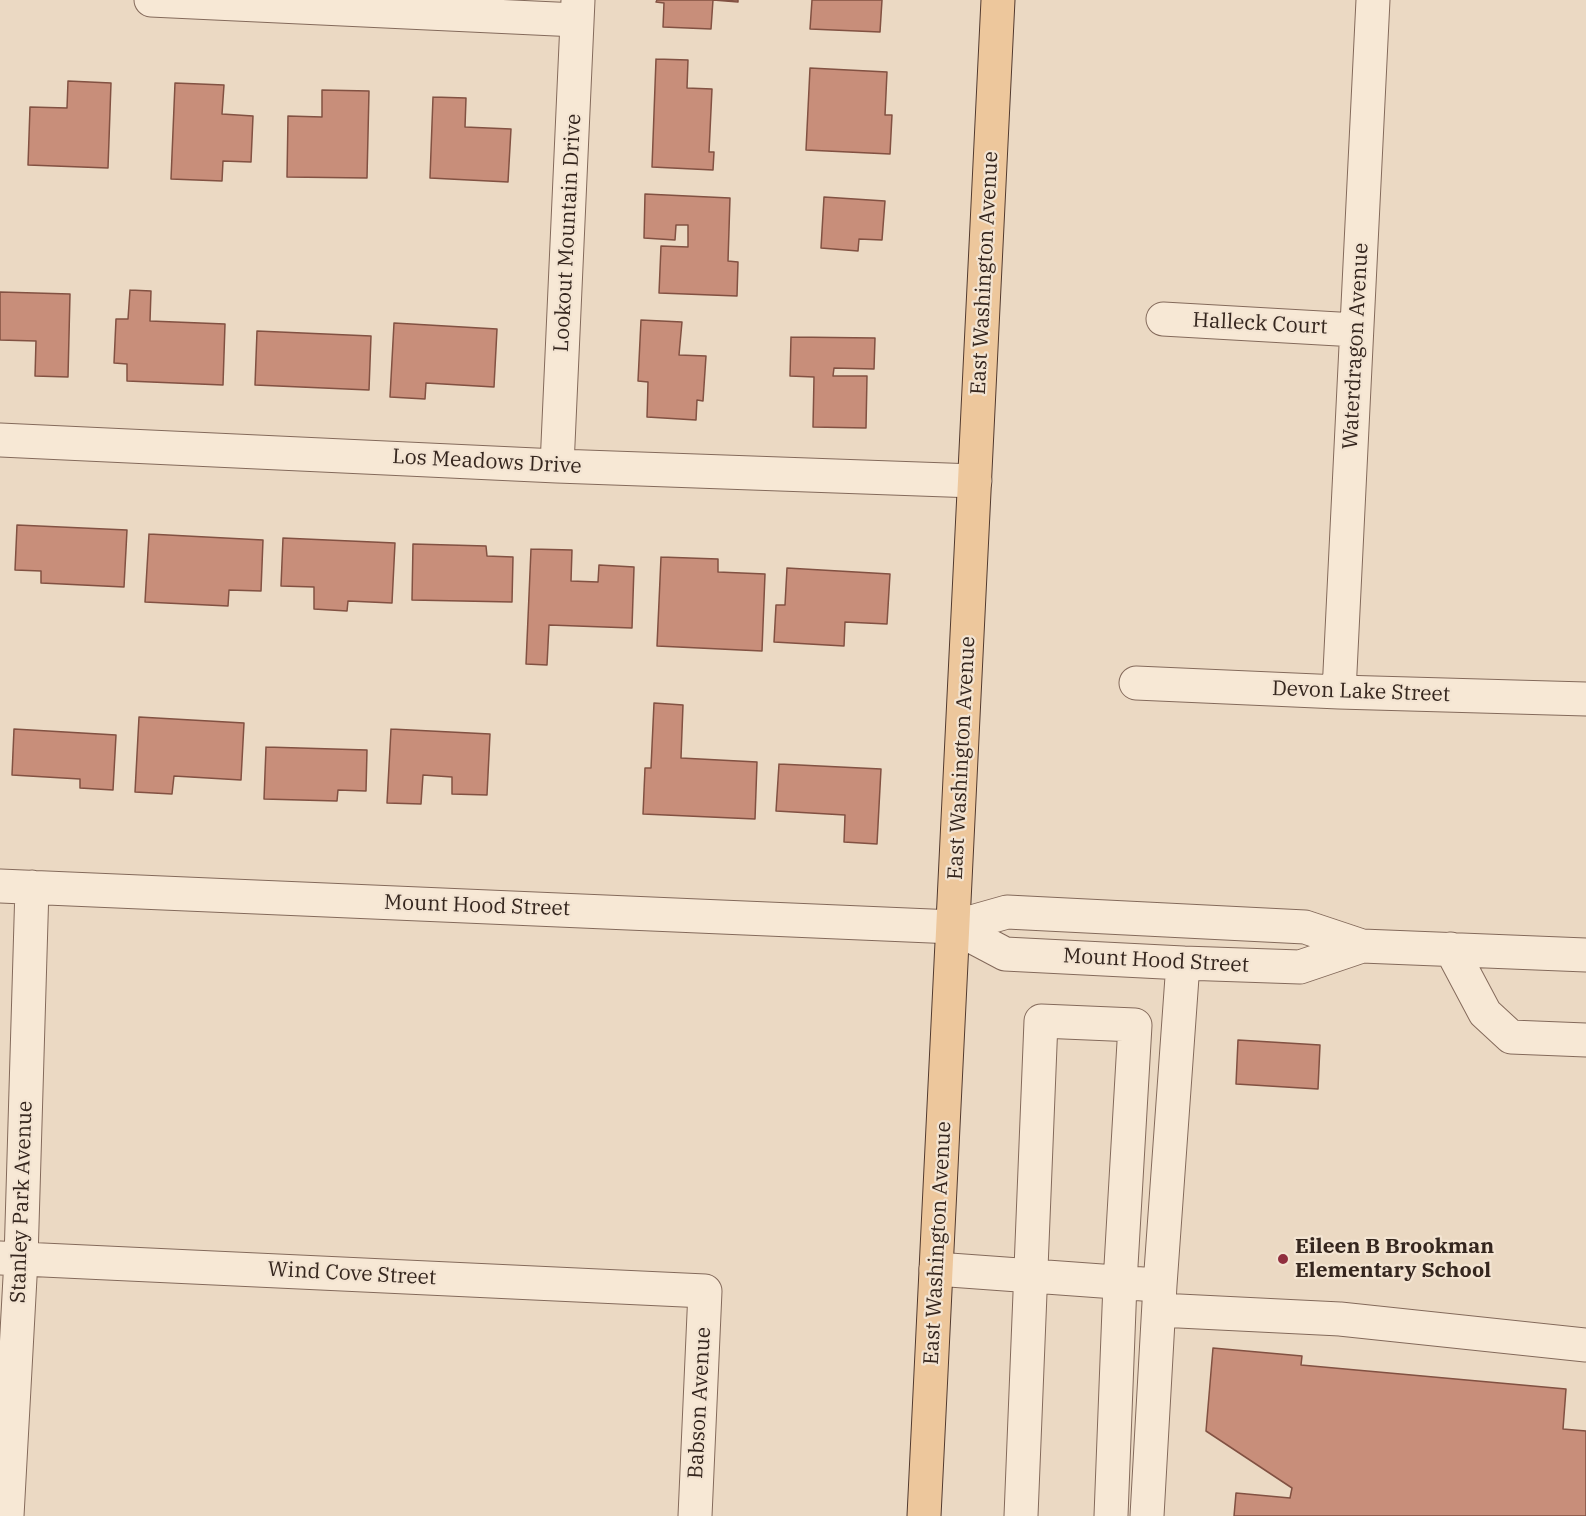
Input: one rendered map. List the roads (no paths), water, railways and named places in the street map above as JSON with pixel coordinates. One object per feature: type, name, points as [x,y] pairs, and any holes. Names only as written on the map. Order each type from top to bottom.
[{"type":"main road","name":"East Washington Avenue","points":[[924,1516],[998,0]]},
{"type":"street","points":[[151,0],[577,10]]},
{"type":"street","name":"Waterdragon Avenue","points":[[1339,692],[1373,0]]},
{"type":"street","name":"Lookout Mountain Drive","points":[[557,466],[577,10]]},
{"type":"street","name":"Halleck Court","points":[[1164,319],[1356,330]]},
{"type":"street","name":"Los Meadows Drive","points":[[0,440],[557,466],[975,481]]},
{"type":"street","name":"Devon Lake Street","points":[[1136,683],[1586,699]]},
{"type":"street","name":"Mount Hood Street","points":[[0,886],[954,927],[1006,912],[1305,927],[1362,946],[1586,955]]},
{"type":"street","name":"Stanley Park Avenue","points":[[8,1516],[10,1258],[32,887]]},
{"type":"street","name":"Mount Hood Street","points":[[954,927],[1005,954],[1183,963],[1300,967],[1362,946]]},
{"type":"street","points":[[1451,949],[1485,1013],[1511,1037],[1586,1040]]},
{"type":"street","points":[[1147,1516],[1159,1298],[1183,963]]},
{"type":"street","points":[[1021,1516],[1041,1021],[1135,1025],[1120,1283],[1111,1516]]},
{"type":"street","name":"Wind Cove Street","points":[[10,1258],[705,1291]]},
{"type":"street","points":[[936,1269],[1120,1283],[1159,1298],[1586,1345]]},
{"type":"street","name":"Babson Avenue","points":[[695,1516],[705,1291]]},
{"type":"place","name":"Eileen B Brookman Elementary School","points":[[1283,1259]]}]
